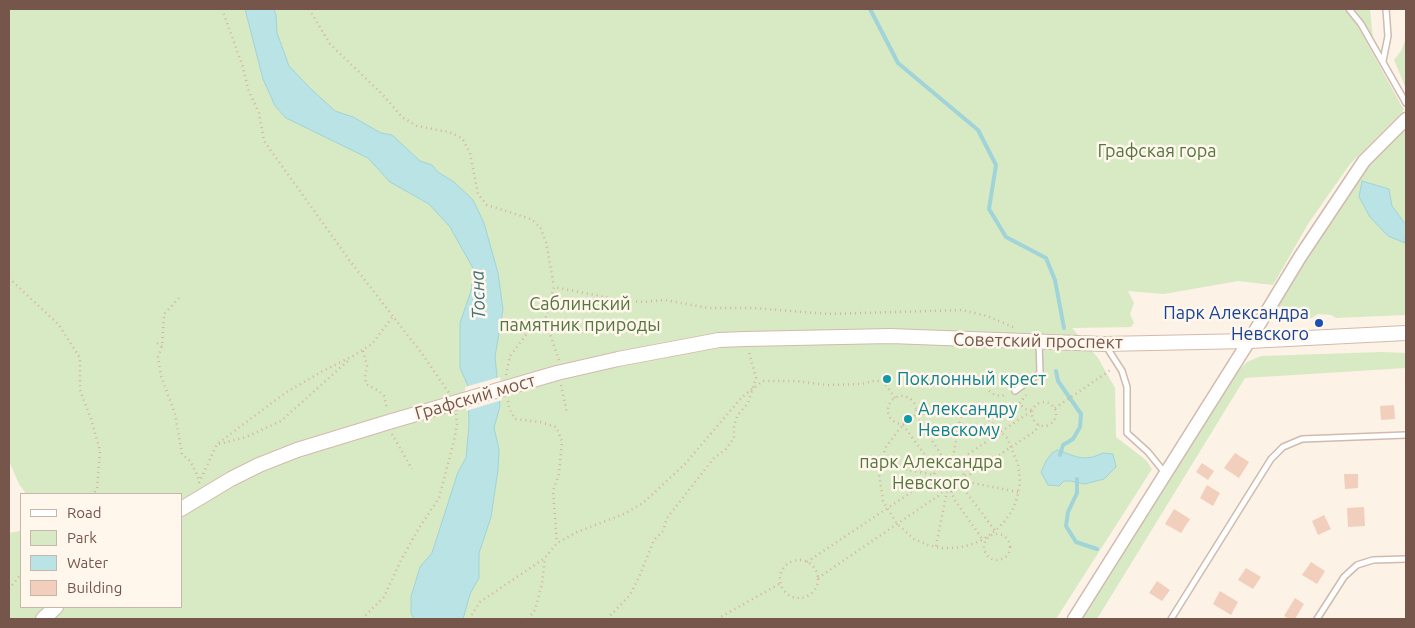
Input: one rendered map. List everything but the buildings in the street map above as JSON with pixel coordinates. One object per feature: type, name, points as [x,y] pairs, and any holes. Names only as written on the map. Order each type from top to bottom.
[{"type":"main road","name":"Советский проспект","points":[[559,373],[618,359],[719,340],[745,338],[890,336],[1104,344],[1249,341],[1406,333]]},
{"type":"main road","name":"Графский мост","points":[[389,421],[559,373]]},
{"type":"main road","points":[[182,508],[231,479],[259,465],[296,450],[389,421]]},
{"type":"main road","points":[[43,619],[55,608]]},
{"type":"street","points":[[1074,619],[1300,257],[1364,161],[1406,119]]},
{"type":"lane","points":[[1350,9],[1361,24],[1406,103]]},
{"type":"lane","points":[[1383,61],[1388,36],[1386,9]]},
{"type":"lane","points":[[1016,391],[1040,373],[1039,342]]},
{"type":"lane","points":[[1104,344],[1122,371],[1127,387],[1127,433],[1148,452],[1165,473]]},
{"type":"lane","points":[[1172,619],[1271,459],[1283,447],[1302,439],[1406,435]]},
{"type":"lane","points":[[1317,619],[1344,576],[1357,564],[1373,560],[1406,559]]},
{"type":"path","points":[[222,9],[243,67],[248,90],[258,113],[264,141],[350,261],[423,355],[449,394]]},
{"type":"path","points":[[309,9],[330,44],[383,95],[402,117],[417,126],[449,132],[462,138],[470,153],[478,194],[487,205],[531,219],[540,227],[546,242],[554,286],[545,320],[567,412]]},
{"type":"path","points":[[9,278],[59,325],[80,358],[80,390],[100,451],[97,489],[95,493]]},
{"type":"path","points":[[554,286],[620,300],[643,302],[665,300],[708,308],[753,308],[828,314],[962,310],[987,316],[1019,330]]},
{"type":"path","points":[[179,298],[164,314],[162,346],[158,357],[161,376],[175,414],[182,454],[191,462],[200,481]]},
{"type":"path","points":[[199,486],[217,444],[285,393],[372,344],[393,316]]},
{"type":"path","points":[[506,372],[510,356],[526,335],[545,320]]},
{"type":"path","points":[[158,343],[162,346]]},
{"type":"path","points":[[607,619],[630,595],[654,540],[663,531],[667,518],[714,458],[726,449],[734,438],[734,426],[737,416],[748,403],[754,386],[755,371],[748,348]]},
{"type":"path","points":[[363,350],[367,366],[366,384],[384,396],[389,421],[412,469]]},
{"type":"path","points":[[217,444],[246,437],[281,421],[353,356]]},
{"type":"path","points":[[1054,408],[1116,367]]},
{"type":"path","points":[[469,619],[480,602],[545,558],[558,543],[577,532],[624,514],[643,503],[685,464],[730,410],[754,386],[762,381],[796,381],[828,385],[883,382],[895,398]]},
{"type":"path","points":[[1029,381],[1028,392],[1019,404],[1026,409],[1033,410]]},
{"type":"path","points":[[989,391],[995,395],[1002,396],[1016,391]]},
{"type":"path","points":[[904,424],[897,424],[890,418],[888,410],[895,398],[904,397],[913,401],[916,410],[914,417]]},
{"type":"path","points":[[508,400],[509,408],[515,419],[540,422],[556,427],[562,442],[559,474],[553,492],[558,543]]},
{"type":"path","points":[[957,464],[961,459],[1043,402],[1048,402],[1054,408],[1056,416],[1052,424],[1039,425],[1033,419],[1033,410]]},
{"type":"path","points":[[362,619],[384,597],[400,562],[439,498],[457,424],[454,408]]},
{"type":"path","points":[[943,408],[962,409],[980,414],[1002,431],[1012,446],[1018,464],[1020,482],[1012,510],[996,533],[983,541],[970,545],[956,548],[936,547],[914,539],[897,524],[887,509],[881,492],[880,465],[886,447],[904,424],[914,417],[925,412],[943,408]]},
{"type":"path","points":[[952,462],[962,409]]},
{"type":"path","points":[[914,417],[946,462]]},
{"type":"path","points":[[904,424],[936,470]]},
{"type":"path","points":[[964,476],[971,474],[1035,431],[1039,425]]},
{"type":"path","points":[[818,578],[814,568],[807,562],[799,560],[788,564],[781,573],[781,583],[785,592],[790,596],[802,598],[813,591],[818,578],[938,496],[947,491],[962,485],[964,481],[963,471],[957,464],[946,462],[936,470],[935,480],[937,484],[947,491],[954,499],[983,541],[984,550],[988,556],[995,560],[1003,558],[1008,552],[1009,544],[1004,537],[996,533],[962,485]]},
{"type":"path","points":[[880,465],[935,475]]},
{"type":"path","points":[[807,562],[928,481],[935,480]]},
{"type":"path","points":[[964,481],[1018,492]]},
{"type":"path","points":[[936,547],[947,491]]},
{"type":"path","points":[[528,619],[535,610],[542,584],[545,558]]},
{"type":"path","points":[[9,589],[20,575]]},
{"type":"path","points":[[717,619],[781,583]]},
{"type":"green space","name":"Саблинский памятник природы","points":[[9,9],[1370,9],[1373,39],[1355,10],[1352,16],[1404,110],[1350,164],[1308,224],[1273,285],[1238,281],[1164,294],[1128,291],[1134,303],[1130,314],[1134,323],[1131,327],[1072,328],[1098,358],[1115,388],[1116,437],[1146,460],[1152,469],[1056,619],[9,619],[9,533],[20,530],[20,608],[182,608],[182,493],[25,493],[19,484],[9,461]]},
{"type":"green space","points":[[1406,38],[1406,89],[1394,60],[1401,51]]},
{"type":"green space","points":[[1406,122],[1406,225],[1374,183],[1405,243],[1406,240],[1406,315],[1336,318],[1331,315],[1318,314],[1310,319],[1287,321],[1279,314],[1278,302],[1367,163]]},
{"type":"green space","points":[[1406,353],[1406,368],[1245,378],[1097,619],[1082,619],[1237,372],[1247,362],[1261,356]]},
{"type":"water","name":"Тосна","points":[[245,9],[274,9],[277,33],[289,66],[310,88],[335,111],[353,117],[381,133],[392,135],[420,161],[432,165],[438,172],[454,182],[473,200],[484,223],[498,273],[503,309],[495,357],[500,406],[494,428],[499,449],[498,470],[491,517],[479,553],[479,578],[470,594],[463,619],[414,619],[411,613],[411,597],[420,567],[432,553],[458,472],[466,458],[469,425],[468,386],[460,368],[460,323],[471,291],[474,270],[450,227],[429,204],[390,182],[368,158],[286,118],[275,106],[263,79]]},
{"type":"water","points":[[1362,181],[1389,189],[1392,206],[1406,225],[1405,243],[1388,236],[1370,217],[1359,197]]},
{"type":"water","points":[[1057,450],[1085,458],[1103,453],[1113,454],[1116,467],[1104,479],[1085,484],[1064,481],[1059,486],[1048,485],[1041,472],[1046,461]]},
{"type":"pier","points":[[500,377],[502,400],[466,411],[465,387]]},
{"type":"waterway","points":[[870,9],[898,63],[978,130],[996,165],[989,209],[1006,237],[1046,258],[1055,280],[1064,328]]},
{"type":"waterway","points":[[1056,371],[1058,381],[1081,414],[1080,427],[1073,439],[1063,445],[1060,455]]},
{"type":"waterway","points":[[1077,479],[1077,493],[1068,512],[1066,526],[1076,542],[1097,549]]},
{"type":"place","name":"Парк Александра Невского","points":[[1319,323]]},
{"type":"place","name":"Поклонный крест","points":[[887,379]]},
{"type":"place","name":"Александру Невскому","points":[[908,419]]},
{"type":"park label","name":"Графская гора","points":[[1157,151]]},
{"type":"park label","name":"парк Александра Невского","points":[[931,472]]}]
